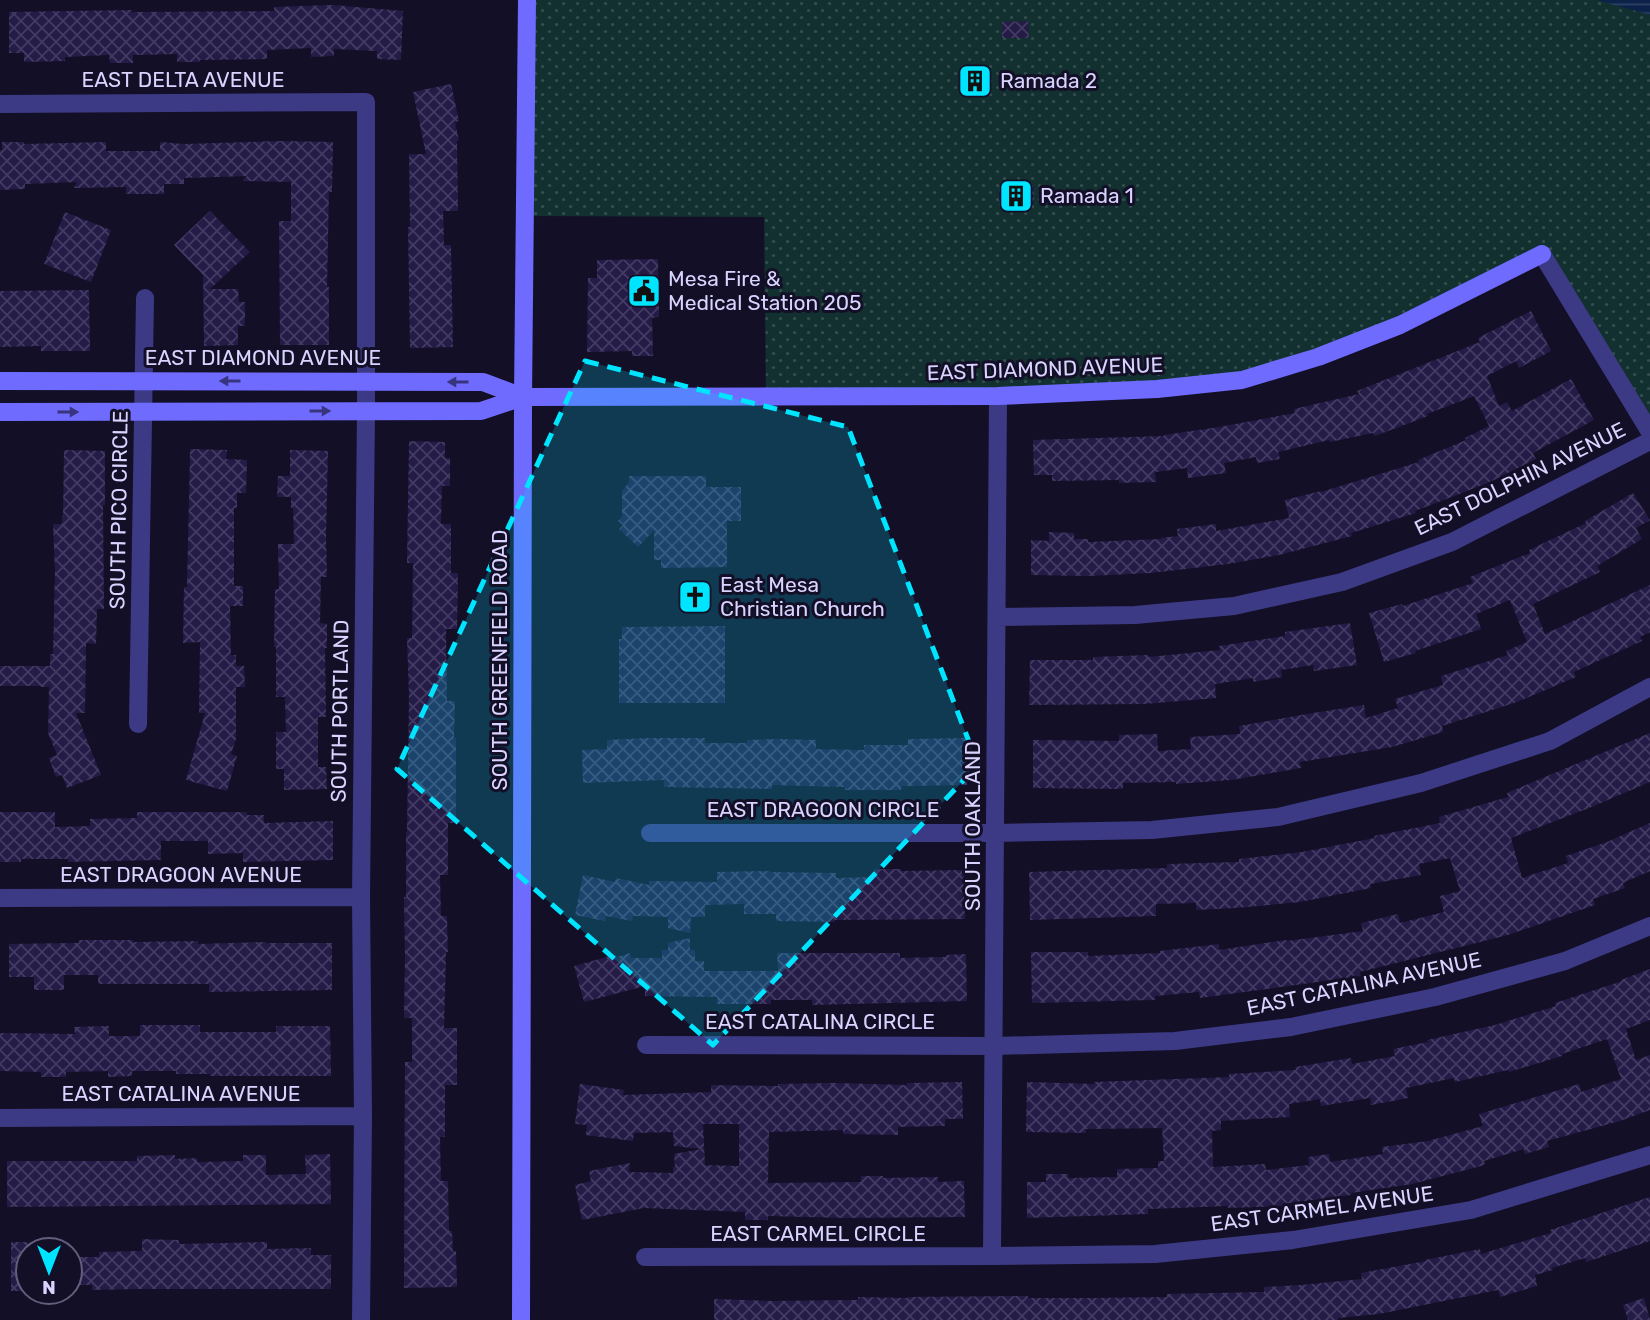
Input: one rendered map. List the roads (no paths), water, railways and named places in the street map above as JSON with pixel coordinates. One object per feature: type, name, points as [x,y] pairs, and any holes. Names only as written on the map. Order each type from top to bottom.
[{"type":"street","name":"SOUTH GREENFIELD ROAD","points":[[521,1320],[523,397],[527,0]]},
{"type":"street","name":"EAST DELTA AVENUE","points":[[0,104],[366,102]]},
{"type":"street","name":"SOUTH PORTLAND","points":[[361,1320],[366,102]]},
{"type":"street","name":"EAST DIAMOND AVENUE","points":[[0,412],[481,411],[523,397],[998,396],[1157,389],[1242,380],[1318,357],[1400,325],[1542,254],[1650,432]]},
{"type":"street","name":"SOUTH PICO CIRCLE","points":[[138,724],[145,298]]},
{"type":"street","name":"EAST DIAMOND AVENUE","points":[[0,381],[483,382],[523,397]]},
{"type":"street","name":"SOUTH OAKLAND","points":[[992,1256],[998,396]]},
{"type":"street","name":"EAST DOLPHIN AVENUE","points":[[997,617],[1135,615],[1234,606],[1342,582],[1452,542],[1650,441]]},
{"type":"street","points":[[995,833],[1152,830],[1278,817],[1422,783],[1550,741],[1650,687]]},
{"type":"street","name":"EAST DRAGOON CIRCLE","points":[[650,833],[995,833]]},
{"type":"street","name":"EAST DRAGOON AVENUE","points":[[0,898],[361,897]]},
{"type":"street","name":"EAST CATALINA AVENUE","points":[[994,1046],[1175,1041],[1291,1027],[1435,997],[1565,961],[1650,926]]},
{"type":"street","name":"EAST CATALINA CIRCLE","points":[[646,1045],[994,1046]]},
{"type":"street","name":"EAST CATALINA AVENUE","points":[[0,1118],[363,1116]]},
{"type":"street","name":"EAST CARMEL AVENUE","points":[[992,1256],[1155,1254],[1293,1240],[1471,1210],[1650,1155]]},
{"type":"street","name":"EAST CARMEL CIRCLE","points":[[645,1257],[992,1256]]},
{"type":"water","points":[[1597,0],[1650,0],[1650,15]]},
{"type":"place","name":"Ramada 2","points":[[975,81]]},
{"type":"place","name":"Ramada 1","points":[[1016,196]]},
{"type":"place","name":"Mesa Fire & Medical Station 205","points":[[644,291]]},
{"type":"place","name":"East Mesa Christian Church","points":[[695,597]]}]
